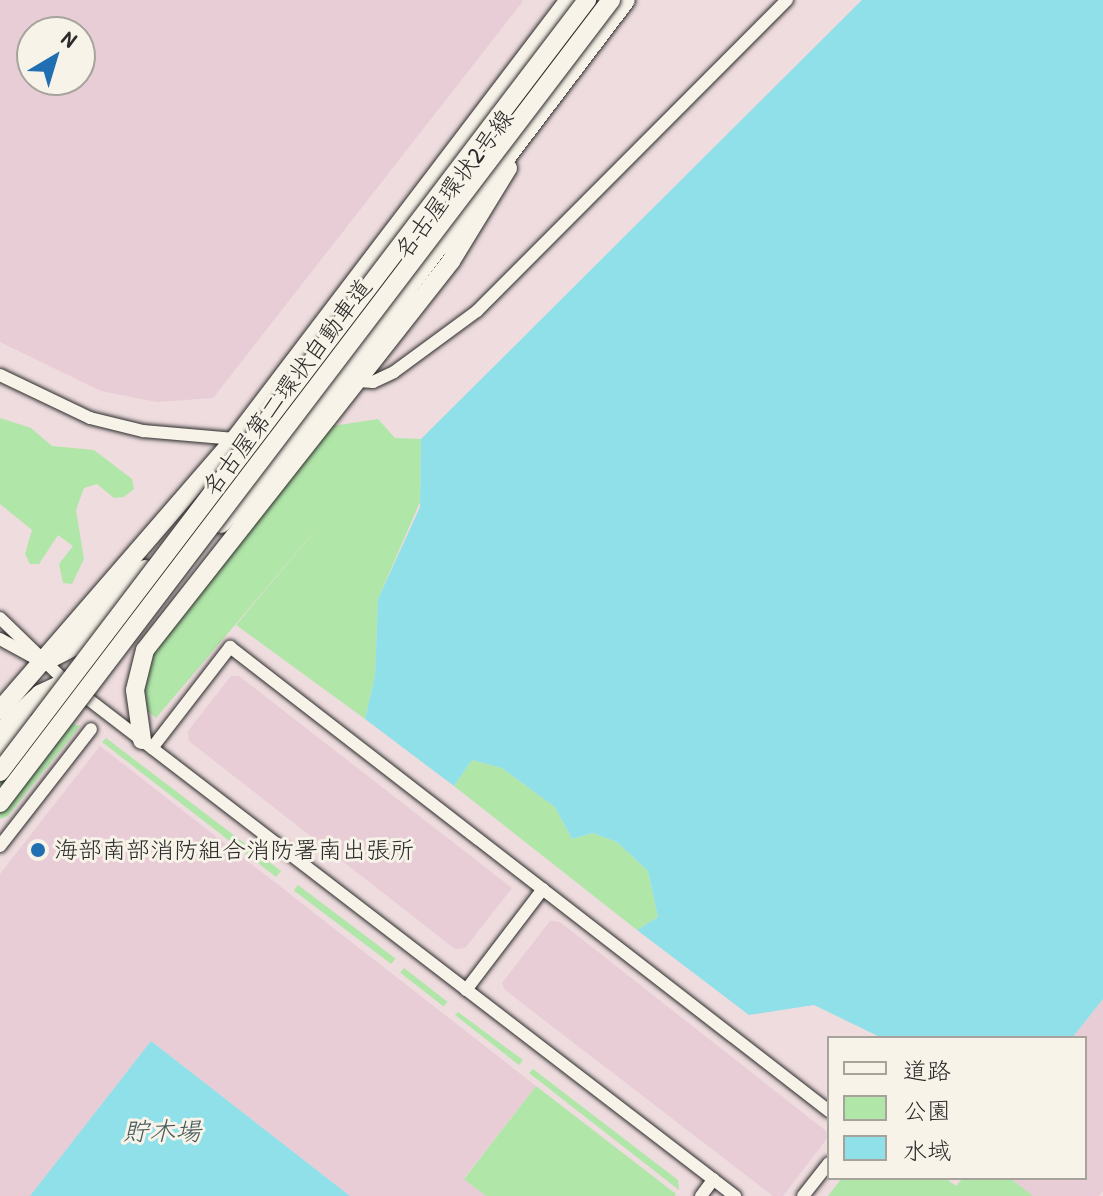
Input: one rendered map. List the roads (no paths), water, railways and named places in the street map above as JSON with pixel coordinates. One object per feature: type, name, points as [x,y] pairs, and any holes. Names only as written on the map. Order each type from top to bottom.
[{"type":"highway","name":"名古屋第二環状自動車道","points":[[0,772],[587,0]]},
{"type":"highway","name":"名古屋第二環状自動車道","points":[[0,803],[611,0]]},
{"type":"highway","name":"名古屋環状2号線","points":[[0,754],[268,472],[626,0]]},
{"type":"highway","name":"名古屋環状2号線","points":[[0,710],[235,439],[566,1]]},
{"type":"highway","points":[[147,744],[135,690],[145,650],[359,381],[461,247],[531,123]]},
{"type":"highway","points":[[42,662],[64,653],[100,619],[229,477],[368,302],[449,230]]},
{"type":"highway","points":[[0,732],[40,694],[66,682]]},
{"type":"street","points":[[359,381],[373,382],[394,372],[477,311],[787,0]]},
{"type":"street","points":[[0,375],[90,418],[143,431],[235,439]]},
{"type":"street","points":[[0,618],[29,641],[42,662]]},
{"type":"street","points":[[0,639],[42,662],[735,1196]]},
{"type":"street","points":[[147,744],[230,647],[827,1109]]},
{"type":"street","points":[[0,846],[91,729]]},
{"type":"street","points":[[466,990],[543,889]]},
{"type":"street","points":[[803,1196],[827,1166]]},
{"type":"street","points":[[701,1196],[714,1179]]},
{"type":"water","points":[[862,0],[1103,0],[1103,999],[1074,1036],[878,1036],[814,1005],[749,1015],[637,930],[658,917],[648,871],[617,842],[593,833],[572,839],[555,807],[502,768],[472,760],[454,786],[365,719],[375,676],[378,599],[420,507],[421,439]]},
{"type":"water","name":"貯木場","points":[[151,1041],[350,1196],[30,1196]]},
{"type":"place","name":"海部南部消防組合消防署南出張所","points":[[38,850]]}]
